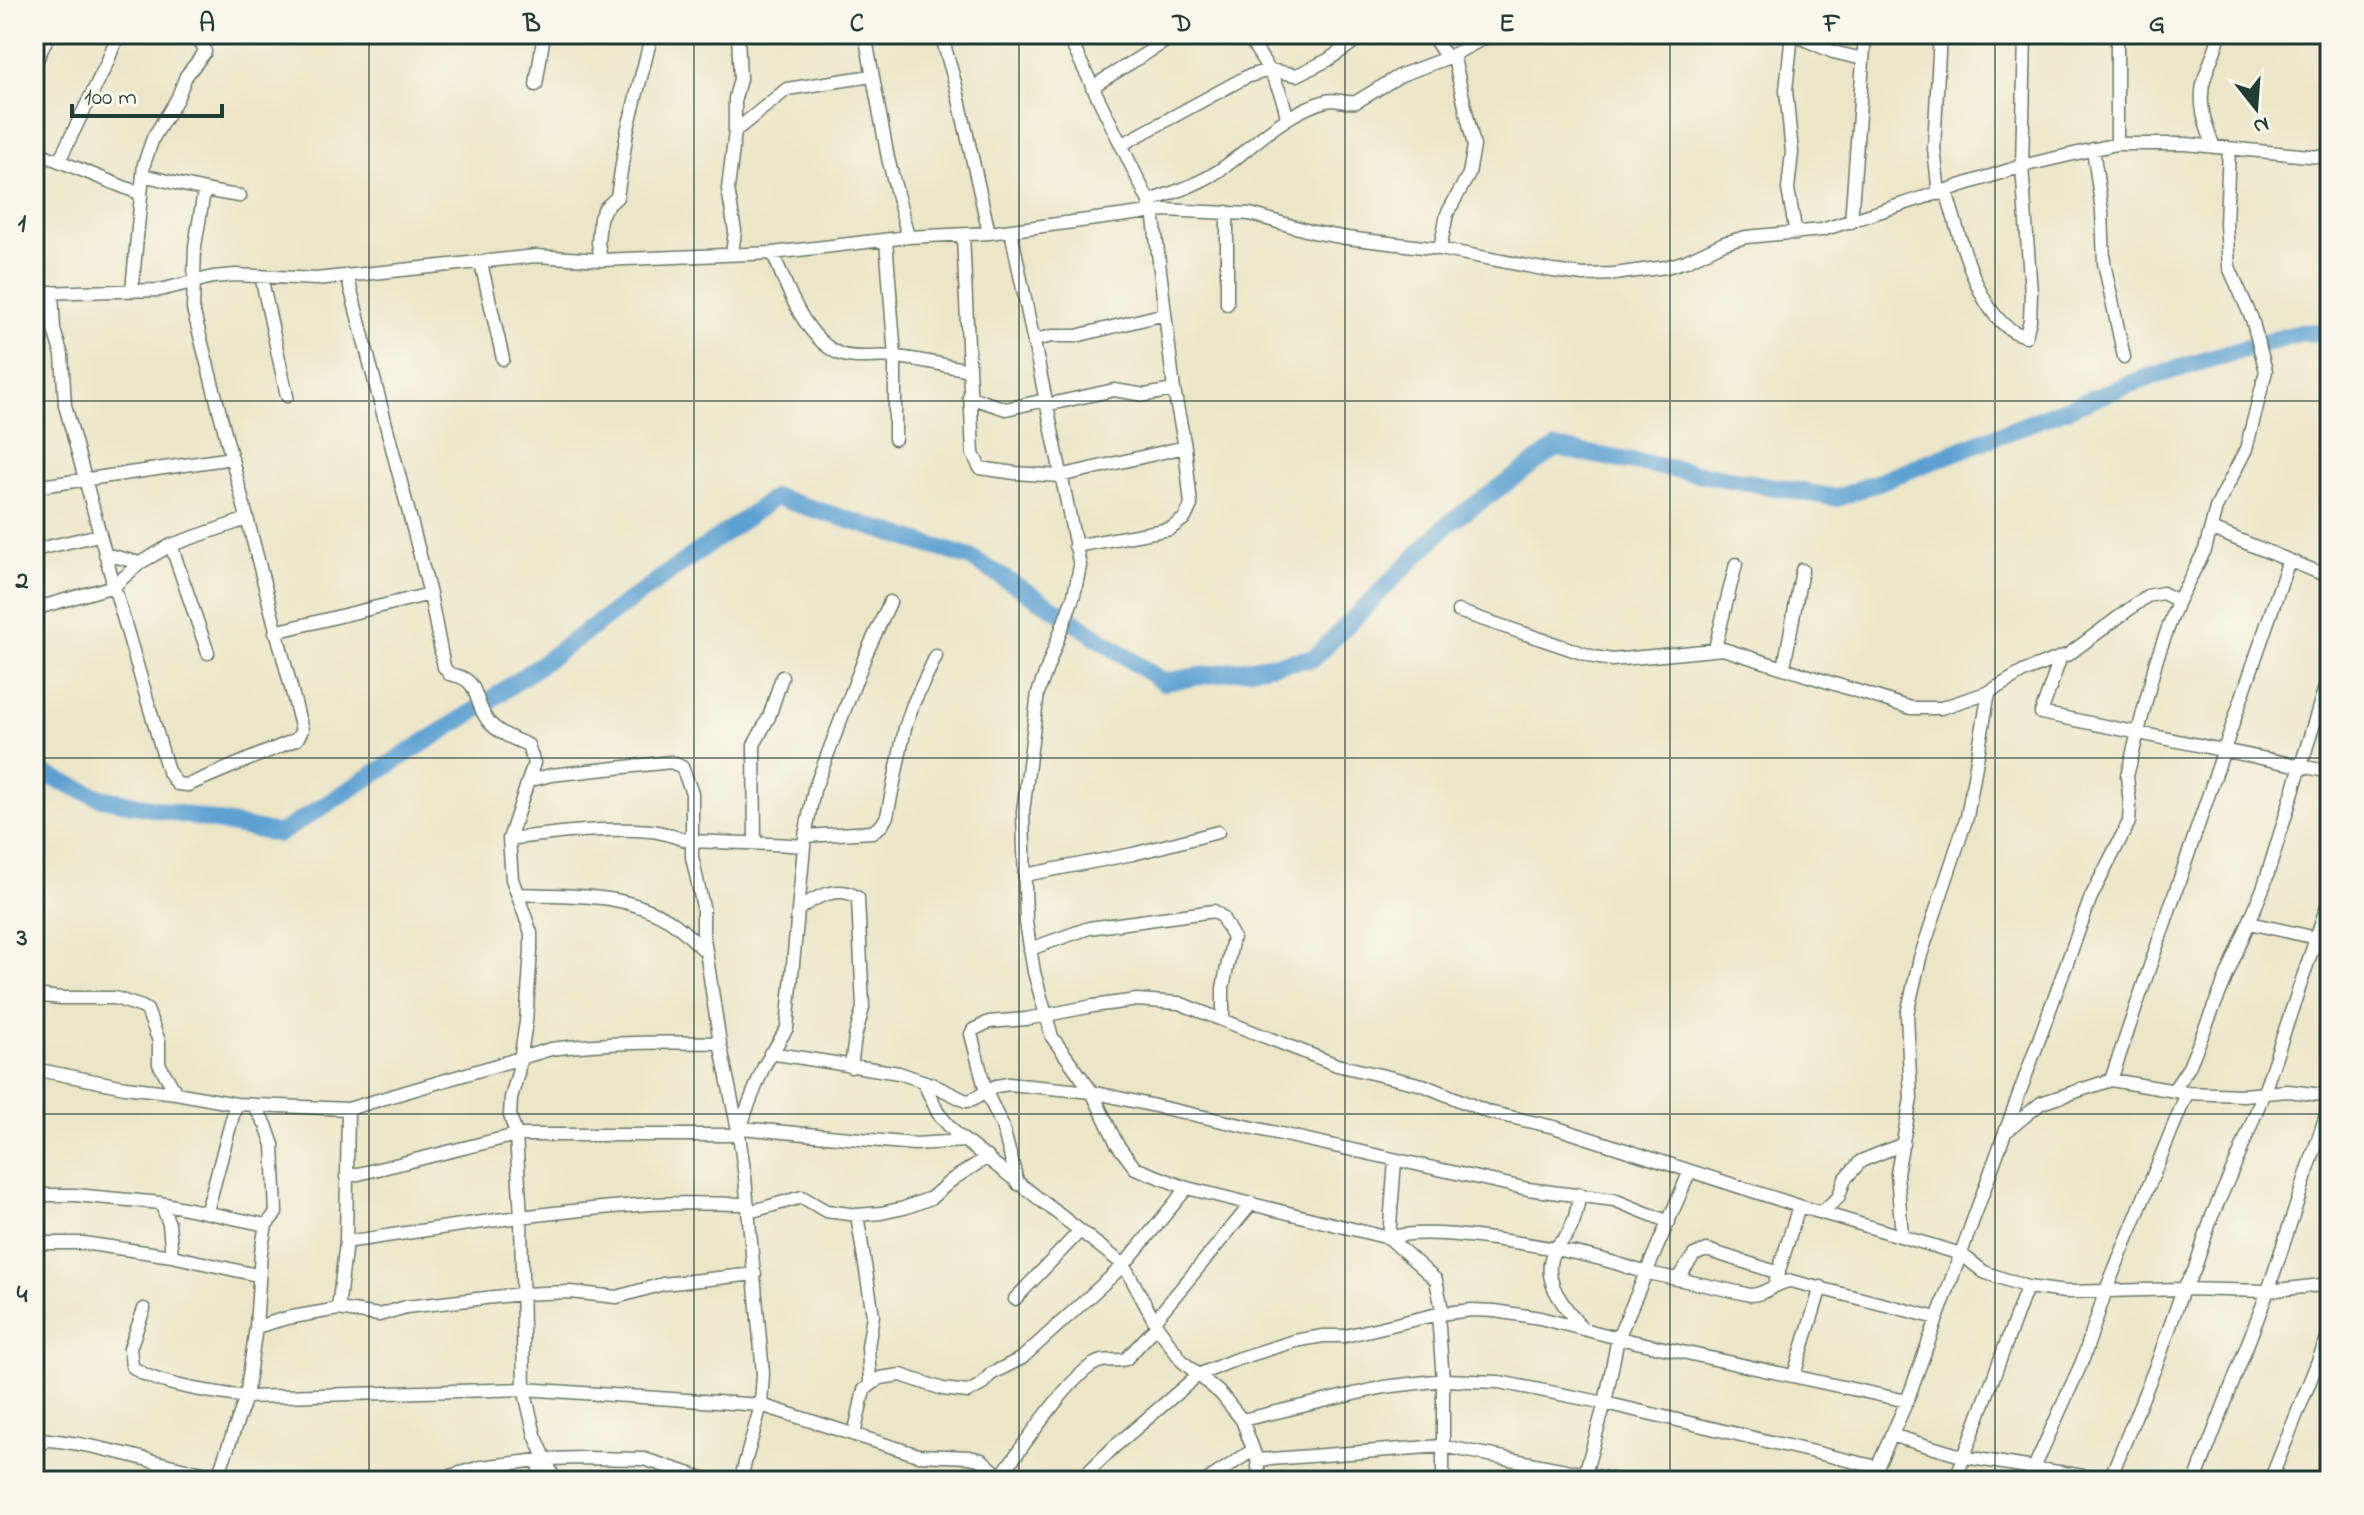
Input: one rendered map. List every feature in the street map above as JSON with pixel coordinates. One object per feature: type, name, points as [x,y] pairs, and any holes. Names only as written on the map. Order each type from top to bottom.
[{"type":"street","points":[[34,66],[49,34]]},
{"type":"street","points":[[59,161],[118,34]]},
{"type":"street","points":[[132,290],[143,175],[153,138],[177,99],[186,76],[205,52],[202,43],[184,34]]},
{"type":"street","points":[[601,260],[598,243],[600,218],[605,208],[617,197],[627,132],[652,34]]},
{"type":"street","points":[[732,254],[735,231],[728,189],[735,131],[735,98],[740,79],[738,34]]},
{"type":"street","points":[[865,34],[888,158],[908,237]]},
{"type":"street","points":[[941,34],[989,233]]},
{"type":"street","points":[[1067,34],[1151,206],[1191,505],[1185,518],[1170,529],[1075,546]]},
{"type":"street","points":[[1074,48],[1083,34]]},
{"type":"street","points":[[1092,87],[1177,34]]},
{"type":"street","points":[[1246,34],[1269,70],[1282,98],[1287,119]]},
{"type":"street","points":[[1282,98],[1297,75],[1328,60],[1365,34]]},
{"type":"street","points":[[1431,34],[1450,56],[1474,146],[1469,174],[1447,214],[1440,249]]},
{"type":"street","points":[[1151,206],[1226,166],[1287,119],[1328,100],[1349,104],[1356,102],[1401,75],[1450,56],[1492,34]]},
{"type":"street","points":[[1796,234],[1788,189],[1792,153],[1786,90],[1792,34],[1833,52],[1863,59]]},
{"type":"street","points":[[1851,222],[1865,34]]},
{"type":"street","points":[[1940,34],[1934,148],[1942,192],[1983,300],[2000,320],[2026,336],[2031,293],[2022,166],[2025,34]]},
{"type":"street","points":[[2117,34],[2117,144]]},
{"type":"street","points":[[2214,147],[2205,125],[2202,101],[2204,78],[2220,34]]},
{"type":"street","points":[[536,85],[540,35]]},
{"type":"street","points":[[1121,145],[1246,77],[1269,70],[1297,75]]},
{"type":"street","points":[[735,131],[787,89],[871,76]]},
{"type":"street","points":[[34,293],[160,290],[213,277],[316,279],[536,256],[601,260],[773,253],[908,237],[1011,231],[1151,206],[1250,214],[1347,238],[1440,249],[1553,271],[1584,275],[1614,274],[1666,267],[1746,237],[1796,234],[1851,222],[2022,166],[2117,144],[2214,147],[2330,158]]},
{"type":"street","points":[[1871,1481],[1907,1401],[2091,897],[2129,822],[2127,776],[2135,734],[2156,661],[2178,601],[2198,566],[2212,529],[2216,508],[2252,432],[2266,371],[2252,319],[2229,267],[2226,224],[2229,148]]},
{"type":"street","points":[[2093,149],[2102,211],[2104,263],[2124,357]]},
{"type":"street","points":[[34,151],[141,194]]},
{"type":"street","points":[[143,175],[204,192],[240,196]]},
{"type":"street","points":[[52,292],[54,330],[62,355],[65,405],[99,535],[168,771],[173,781],[182,786],[301,735],[300,721],[193,309],[195,246],[204,192]]},
{"type":"street","points":[[1227,212],[1227,304]]},
{"type":"street","points":[[1011,231],[1080,566],[1079,579],[1038,693],[1023,812],[1026,922],[1052,1037],[1092,1092],[1117,1144],[1135,1168],[1187,1188],[1389,1238],[1436,1280],[1443,1380],[1443,1481]]},
{"type":"street","points":[[963,235],[973,454],[980,468],[1060,476],[1185,447]]},
{"type":"street","points":[[886,240],[895,357],[895,439]]},
{"type":"street","points":[[773,253],[791,300],[826,345],[843,355],[895,357],[968,370]]},
{"type":"street","points":[[481,263],[503,359]]},
{"type":"street","points":[[347,275],[430,594],[446,671],[470,680],[490,723],[505,735],[528,745],[534,763],[551,775]]},
{"type":"street","points":[[261,276],[287,396]]},
{"type":"street","points":[[1035,340],[1076,336],[1165,314]]},
{"type":"street","points":[[969,397],[1006,409],[1114,390],[1145,395],[1174,390]]},
{"type":"street","points":[[34,487],[232,458]]},
{"type":"street","points":[[34,609],[114,586],[140,563],[171,545],[247,519]]},
{"type":"street","points":[[2212,529],[2330,577]]},
{"type":"street","points":[[34,550],[99,535]]},
{"type":"street","points":[[171,545],[208,653]]},
{"type":"street","points":[[105,554],[140,563]]},
{"type":"street","points":[[2111,1080],[2289,560]]},
{"type":"street","points":[[1715,648],[1736,564]]},
{"type":"street","points":[[1784,667],[1802,570]]},
{"type":"street","points":[[1458,611],[1594,657],[1612,660],[1715,648],[1911,708],[1941,708],[1989,692],[2025,671],[2060,659],[2147,596],[2163,593],[2178,601]]},
{"type":"street","points":[[275,632],[430,594]]},
{"type":"street","points":[[740,1132],[753,1091],[770,1053],[787,1028],[805,841],[814,790],[836,728],[890,602]]},
{"type":"street","points":[[509,839],[598,830],[655,831],[690,841],[755,842],[805,841],[872,832],[882,825],[887,816],[905,728],[936,656]]},
{"type":"street","points":[[2060,659],[2041,713],[2330,772]]},
{"type":"street","points":[[2173,1091],[2189,1067],[2269,870],[2330,671]]},
{"type":"street","points":[[755,842],[754,745],[769,717],[782,677]]},
{"type":"street","points":[[1902,1236],[1897,1173],[1911,1099],[1907,1014],[1920,958],[1967,817],[1989,692]]},
{"type":"street","points":[[528,781],[551,775],[671,762],[687,773],[692,793],[690,841],[694,869],[703,907],[720,1043],[740,1132],[763,1373],[761,1405],[740,1481]]},
{"type":"street","points":[[534,763],[509,839],[509,863],[531,933],[528,1006],[510,1107],[516,1135],[521,1216],[524,1389],[542,1460],[555,1481]]},
{"type":"street","points":[[1025,875],[1133,854],[1218,832]]},
{"type":"street","points":[[798,910],[811,900],[832,893],[852,894],[858,898],[863,1008],[851,1067]]},
{"type":"street","points":[[518,894],[609,898],[639,906],[672,922],[707,953]]},
{"type":"street","points":[[1891,1435],[1965,1457],[2109,1480],[2264,1092],[2330,897]]},
{"type":"street","points":[[1030,949],[1089,928],[1214,911],[1222,917],[1233,937],[1223,988],[1223,1019]]},
{"type":"street","points":[[2249,923],[2330,941]]},
{"type":"street","points":[[34,995],[115,998],[147,1010],[159,1041],[159,1064],[176,1093]]},
{"type":"street","points":[[1018,1184],[1002,1125],[986,1092],[971,1034],[973,1030],[989,1022],[1137,1000],[1159,1000],[1179,1003],[1223,1019],[1337,1065],[1423,1085],[1488,1112],[1554,1127],[1799,1206],[1961,1254],[1984,1272],[2027,1287],[2066,1292],[2183,1289],[2268,1291],[2330,1284]]},
{"type":"street","points":[[34,1069],[236,1104],[348,1109],[551,1049],[584,1044],[720,1043]]},
{"type":"street","points":[[770,1053],[899,1073],[966,1101],[996,1086],[1009,1084],[1092,1092],[1528,1189],[1614,1200],[1669,1222]]},
{"type":"street","points":[[2006,1132],[2041,1103],[2111,1080],[2187,1093],[2243,1095],[2288,1091],[2330,1096]]},
{"type":"street","points":[[923,1081],[938,1113],[965,1141],[1124,1265],[1155,1323],[1182,1361],[1221,1394],[1242,1420],[1255,1455],[1260,1481]]},
{"type":"street","points":[[2028,1481],[2082,1362],[2106,1290],[2187,1093]]},
{"type":"street","points":[[2195,1481],[2268,1291],[2330,1103]]},
{"type":"street","points":[[207,1211],[236,1104]]},
{"type":"street","points":[[34,1453],[39,1439],[81,1445],[216,1478],[246,1397],[256,1327],[257,1275],[266,1225],[276,1213],[273,1145],[266,1125],[254,1106]]},
{"type":"street","points":[[338,1309],[346,1242],[348,1109]]},
{"type":"street","points":[[346,1177],[516,1135],[740,1132],[914,1144],[965,1141]]},
{"type":"street","points":[[1821,1212],[1838,1198],[1845,1179],[1861,1161],[1903,1144]]},
{"type":"street","points":[[346,1242],[521,1216],[654,1204],[749,1208],[802,1197],[826,1211],[857,1215],[881,1213],[922,1202],[988,1157]]},
{"type":"street","points":[[1389,1238],[1395,1161]]},
{"type":"street","points":[[1585,1477],[1618,1338],[1690,1171]]},
{"type":"street","points":[[870,1383],[892,1374],[959,1392],[976,1389],[991,1374],[1022,1358],[1124,1265],[1187,1188]]},
{"type":"street","points":[[1580,1194],[1572,1227],[1554,1250],[1550,1270],[1552,1284],[1582,1329]]},
{"type":"street","points":[[34,1195],[75,1195],[161,1203],[266,1225]]},
{"type":"street","points":[[1838,1198],[1844,1219]]},
{"type":"street","points":[[161,1203],[169,1224],[172,1256]]},
{"type":"street","points":[[144,1309],[130,1348],[132,1366],[138,1372],[204,1391],[246,1397],[524,1389],[761,1405],[918,1455],[982,1460],[1003,1479],[1054,1405],[1089,1367],[1098,1361],[1121,1361],[1130,1357],[1252,1203]]},
{"type":"street","points":[[169,1224],[178,1206]]},
{"type":"street","points":[[1774,1286],[1799,1206]]},
{"type":"street","points":[[854,1435],[860,1401],[870,1383],[868,1347],[873,1315],[857,1215]]},
{"type":"street","points":[[1015,1299],[1079,1232]]},
{"type":"street","points":[[1389,1238],[1423,1233],[1554,1250],[1750,1295],[1759,1295],[1791,1281],[1937,1318]]},
{"type":"street","points":[[34,1243],[83,1243],[172,1256],[257,1275]]},
{"type":"street","points":[[1678,1278],[1694,1255],[1707,1250],[1779,1273]]},
{"type":"street","points":[[256,1327],[338,1309],[379,1315],[406,1307],[521,1294],[570,1292],[617,1297],[663,1284],[755,1274]]},
{"type":"street","points":[[1794,1375],[1821,1287]]},
{"type":"street","points":[[1955,1481],[2027,1287]]},
{"type":"street","points":[[1079,1481],[1198,1375],[1295,1341],[1345,1336],[1440,1314],[1495,1311],[1540,1318],[1907,1401]]},
{"type":"street","points":[[2270,1481],[2330,1331]]},
{"type":"street","points":[[1242,1420],[1384,1387],[1443,1380],[1499,1382],[1605,1403],[1877,1467]]},
{"type":"street","points":[[1206,1481],[1255,1455],[1442,1446],[1585,1477],[1623,1481]]},
{"type":"street","points":[[433,1481],[481,1467],[542,1460],[644,1459],[712,1481]]},
{"type":"street","points":[[540,1481],[542,1460]]},
{"type":"waterway","points":[[34,770],[101,798],[279,834],[479,708],[775,497],[971,558],[1066,616],[1163,682],[1314,658],[1448,524],[1556,448],[1837,498],[2143,379],[2298,333],[2330,332]]}]
